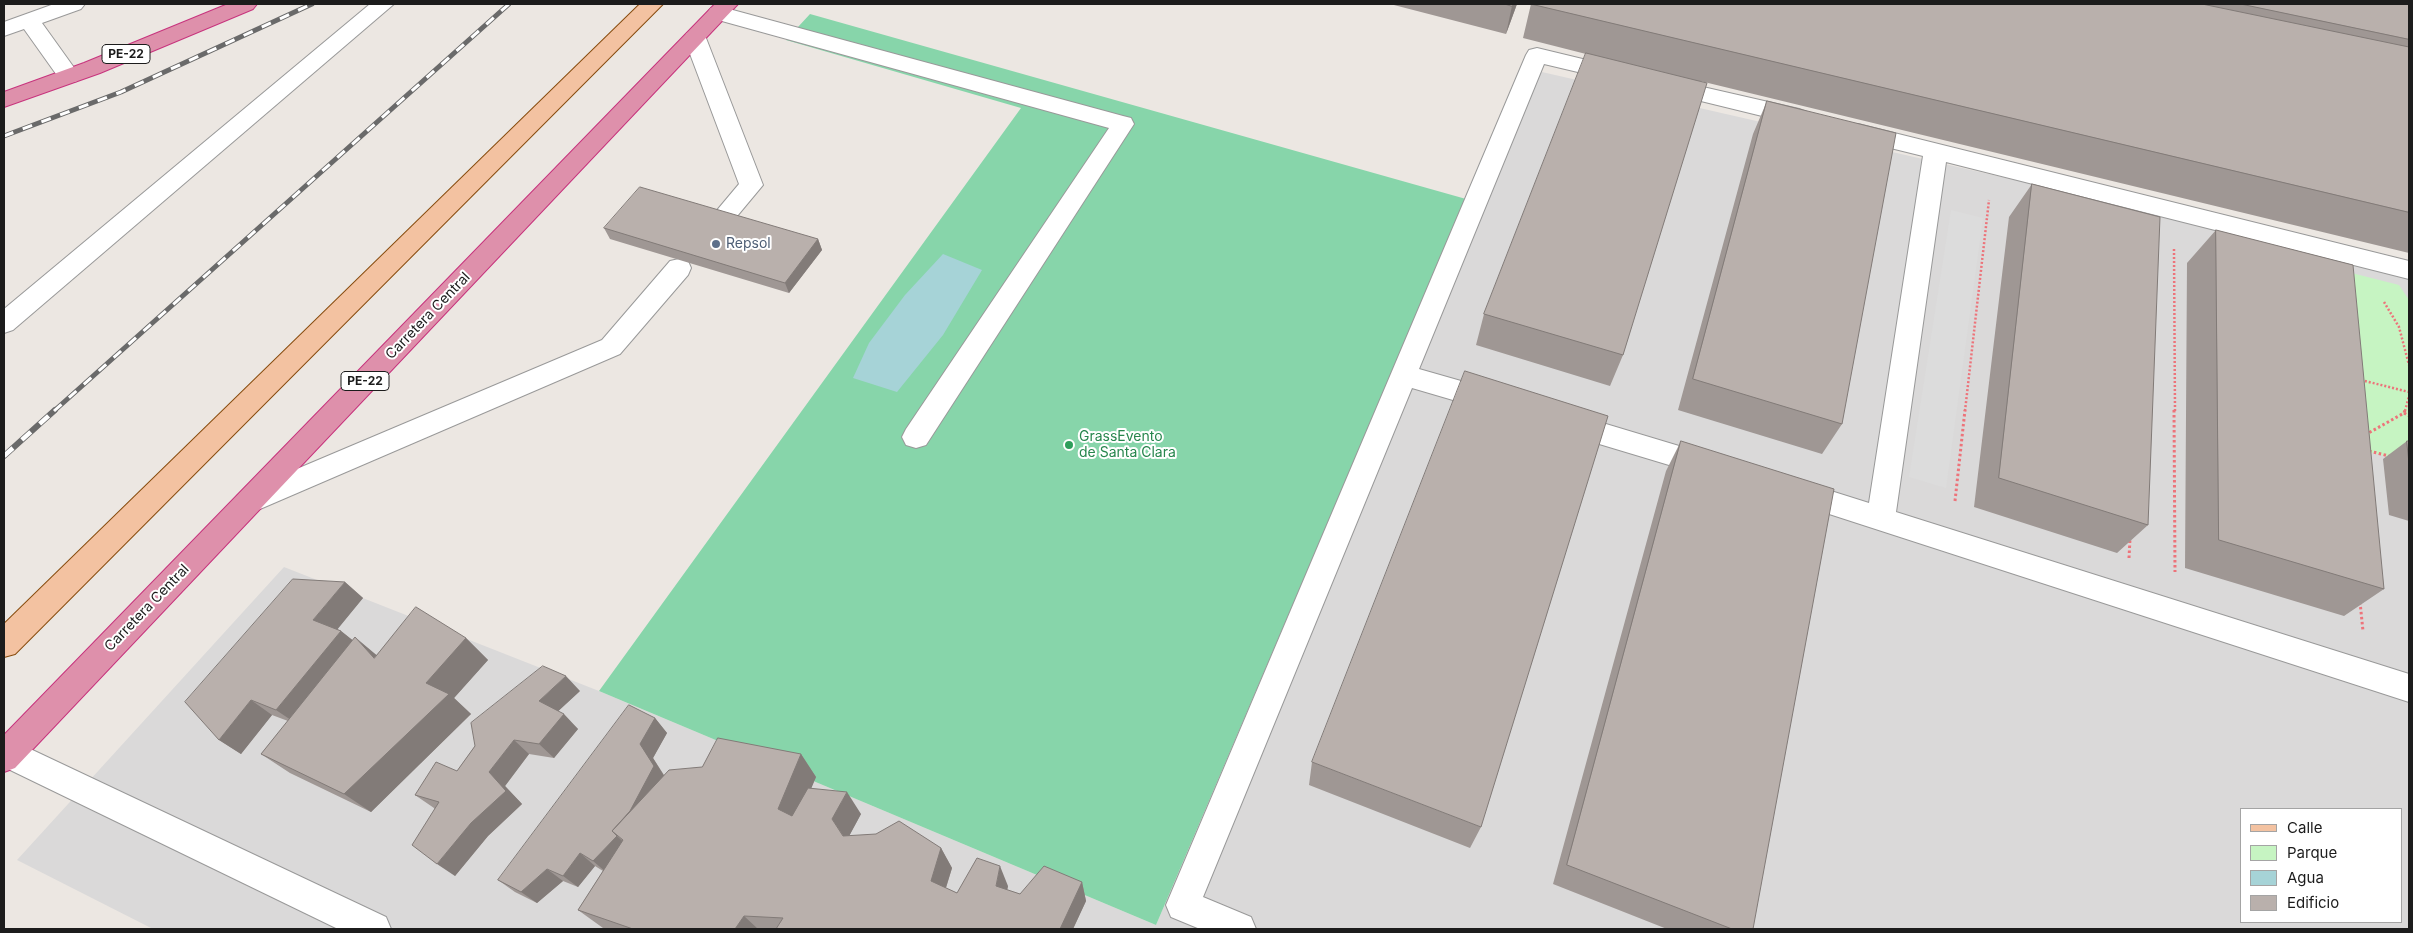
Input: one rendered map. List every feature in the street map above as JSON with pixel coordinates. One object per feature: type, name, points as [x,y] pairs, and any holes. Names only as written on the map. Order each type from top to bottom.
[{"type":"highway","name":"PE-22","points":[[4,100],[69,76],[246,4]]},
{"type":"highway","name":"Carretera Central","points":[[6,755],[722,8]]},
{"type":"main road","points":[[4,644],[652,4]]},
{"type":"street","points":[[4,29],[74,4]]},
{"type":"street","points":[[4,323],[383,4]]},
{"type":"street","points":[[722,8],[1124,124],[916,437]]},
{"type":"street","points":[[28,19],[69,76]]},
{"type":"street","points":[[695,38],[751,185],[725,215]]},
{"type":"street","points":[[1239,929],[1183,906],[1537,55],[1936,150],[2409,270]]},
{"type":"street","points":[[1881,518],[1936,150]]},
{"type":"street","points":[[250,501],[611,347],[678,268]]},
{"type":"street","points":[[1404,374],[1738,475]]},
{"type":"street","points":[[1776,486],[2409,688]]},
{"type":"street","points":[[6,755],[374,929]]},
{"type":"path","points":[[1954,504],[1990,192]]},
{"type":"path","points":[[2174,240],[2175,573]]},
{"type":"path","points":[[2380,296],[2399,327],[2409,365]]},
{"type":"path","points":[[2356,379],[2409,394],[2404,412],[2359,437]]},
{"type":"path","points":[[2404,412],[2409,416]]},
{"type":"path","points":[[2363,449],[2391,456]]},
{"type":"path","points":[[2129,568],[2130,529]]},
{"type":"path","points":[[2359,592],[2363,632]]},
{"type":"shaded area","points":[[1520,67],[2409,270],[2409,929],[153,929],[17,860],[284,567],[599,691],[1156,925],[1466,199]]},
{"type":"shaded area","points":[[1951,210],[1983,218],[1946,488],[1909,477]]},
{"type":"green space","name":"GrassEvento de Santa Clara","points":[[810,14],[1466,199],[1156,925],[599,691],[1021,108],[786,40]]},
{"type":"green space","points":[[2324,266],[2399,285],[2409,300],[2409,463],[2341,444]]},
{"type":"water","points":[[943,254],[982,270],[943,335],[897,392],[853,378],[869,343],[905,295]]},
{"type":"building","points":[[1531,4],[2202,4],[2409,47],[2409,212]]},
{"type":"building","points":[[2241,4],[2409,4],[2409,39]]},
{"type":"building","points":[[1586,53],[1707,83],[1623,355],[1484,314]]},
{"type":"building","points":[[1767,101],[1896,133],[1842,424],[1693,379]]},
{"type":"building","points":[[2032,184],[2160,217],[2148,525],[1999,478]]},
{"type":"building","name":"Repsol","points":[[640,187],[818,239],[785,283],[604,228]]},
{"type":"building","points":[[2216,230],[2353,265],[2384,589],[2219,540]]},
{"type":"building","points":[[1465,371],[1608,416],[1481,827],[1312,762]]},
{"type":"building","points":[[1681,441],[1834,489],[1753,929],[1732,929],[1567,865]]},
{"type":"building","points":[[2407,441],[2409,441],[2409,463]]},
{"type":"building","points":[[293,579],[345,582],[313,620],[341,631],[276,710],[251,700],[219,740],[185,702]]},
{"type":"building","points":[[416,607],[466,638],[426,683],[449,694],[344,794],[261,754],[355,637],[374,658]]},
{"type":"building","points":[[543,666],[566,676],[539,701],[564,714],[539,744],[514,740],[489,772],[506,791],[471,823],[437,864],[412,845],[439,802],[415,795],[436,762],[457,771],[475,746],[471,723]]},
{"type":"building","points":[[629,705],[655,718],[640,744],[654,766],[630,811],[612,831],[617,836],[593,861],[580,853],[563,876],[547,869],[521,892],[498,880]]},
{"type":"building","points":[[718,738],[801,754],[778,809],[792,816],[808,788],[847,792],[832,819],[843,836],[876,834],[899,821],[941,848],[931,881],[957,893],[977,858],[1000,866],[996,886],[1020,894],[1044,866],[1082,882],[1060,929],[776,929],[783,918],[744,916],[735,929],[633,929],[578,910],[623,840],[612,831],[669,770],[702,767]]},
{"type":"railway","points":[[4,136],[121,92],[312,4]]},
{"type":"railway","points":[[54,411],[509,4]]},
{"type":"railway","points":[[4,456],[55,410]]},
{"type":"place","name":"Repsol","points":[[716,244]]},
{"type":"place","name":"GrassEvento de Santa Clara","points":[[1069,445]]}]
